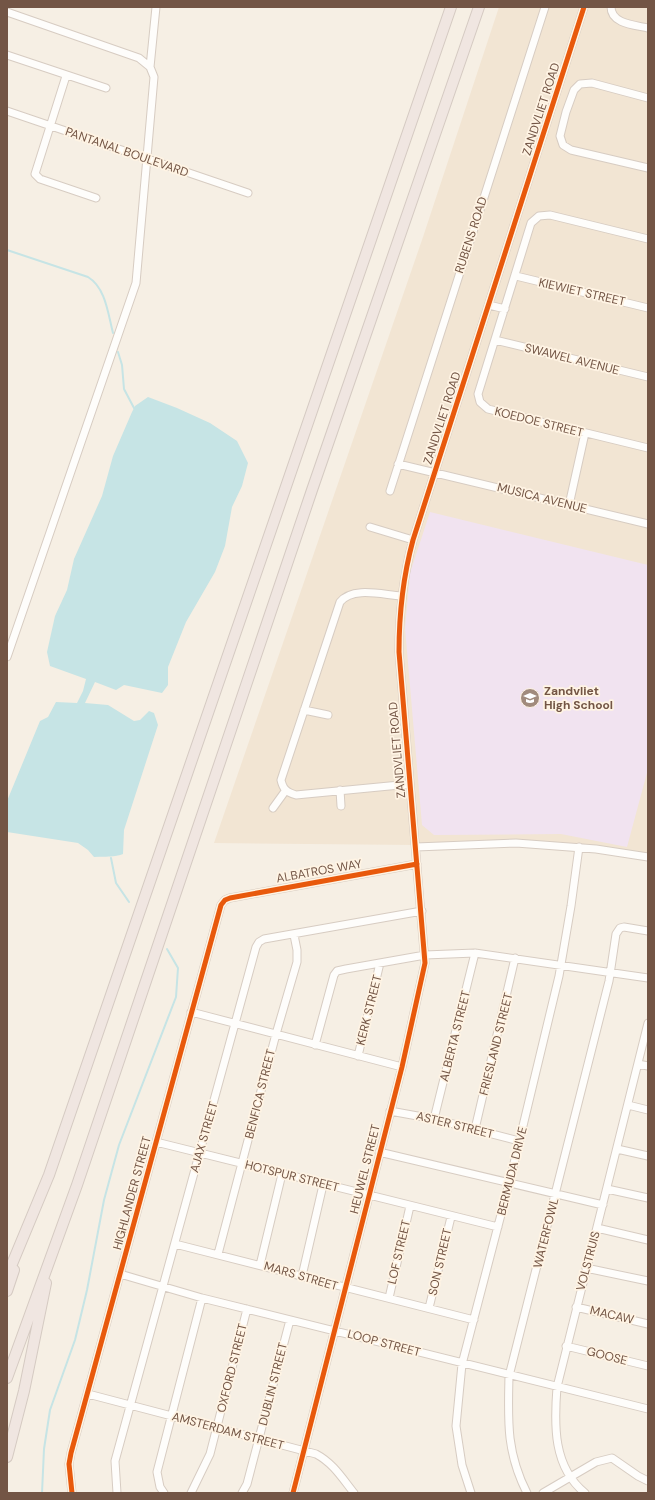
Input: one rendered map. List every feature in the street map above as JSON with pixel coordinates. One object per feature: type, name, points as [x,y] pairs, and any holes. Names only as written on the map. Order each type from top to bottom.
[{"type":"highway","points":[[7,1276],[38,1198],[49,1175],[451,7]]},
{"type":"highway","points":[[7,1378],[54,1246],[78,1185],[312,490],[479,7]]},
{"type":"highway","points":[[7,1291],[38,1198]]},
{"type":"highway","points":[[7,1457],[24,1391],[54,1246]]},
{"type":"street","points":[[7,656],[136,283],[146,159],[154,86],[154,77],[150,67],[156,7]]},
{"type":"street","name":"RUBENS ROAD","points":[[390,491],[545,7]]},
{"type":"street","name":"ZANDVLIET ROAD","points":[[416,847],[399,652],[402,596],[413,540],[584,7]]},
{"type":"street","points":[[612,11],[619,20],[648,28]]},
{"type":"street","points":[[7,12],[139,58],[150,67]]},
{"type":"street","points":[[7,55],[66,76],[106,88]]},
{"type":"street","points":[[66,76],[34,170],[36,176],[96,198]]},
{"type":"street","points":[[648,98],[592,84],[580,84],[574,90],[566,112],[560,136],[563,145],[566,148],[648,168]]},
{"type":"street","points":[[552,109],[566,112]]},
{"type":"street","name":"PANTANAL BOULEVARD","points":[[7,111],[248,194]]},
{"type":"street","name":"KOEDOE STREET","points":[[648,239],[550,215],[539,216],[532,223],[479,389],[479,398],[488,409],[648,448]]},
{"type":"street","name":"KIEWIET STREET","points":[[516,276],[648,308]]},
{"type":"street","points":[[489,305],[505,309]]},
{"type":"street","name":"SWAWEL AVENUE","points":[[495,340],[648,377]]},
{"type":"street","points":[[569,505],[585,433]]},
{"type":"street","points":[[398,464],[435,472]]},
{"type":"street","name":"MUSICA AVENUE","points":[[435,472],[648,524]]},
{"type":"street","points":[[370,527],[413,540]]},
{"type":"street","points":[[402,596],[358,593],[345,596],[340,602],[282,775],[282,784],[286,790],[296,794],[410,784]]},
{"type":"street","points":[[304,710],[328,715]]},
{"type":"street","points":[[273,808],[286,790]]},
{"type":"street","points":[[340,790],[341,806]]},
{"type":"street","points":[[416,847],[516,843],[579,847],[648,857]]},
{"type":"street","name":"HEUWEL STREET","points":[[293,1493],[416,1009],[425,955],[416,847]]},
{"type":"street","name":"BERMUDA DRIVE","points":[[471,1493],[462,1465],[456,1426],[462,1364],[509,1184],[561,965],[579,847]]},
{"type":"street","name":"ALBATROS WAY","points":[[224,900],[417,864]]},
{"type":"street","name":"HIGHLANDER STREET","points":[[72,1493],[69,1464],[221,905],[224,900]]},
{"type":"street","name":"AJAX STREET","points":[[117,1493],[115,1461],[256,947],[259,942],[422,911]]},
{"type":"street","name":"WATERFOWL","points":[[527,1493],[515,1467],[510,1438],[508,1421],[509,1376],[611,972],[616,934],[620,928],[624,927],[648,931]]},
{"type":"street","name":"BENFICA STREET","points":[[218,1254],[276,1034],[297,962],[297,950],[294,935]]},
{"type":"street","points":[[315,1045],[334,975],[337,971],[346,969],[425,955],[475,953],[648,978]]},
{"type":"street","name":"ALBERTA STREET","points":[[434,1119],[475,953]]},
{"type":"street","name":"FRIESLAND STREET","points":[[475,1129],[516,958]]},
{"type":"street","name":"KERK STREET","points":[[358,1056],[380,964]]},
{"type":"street","points":[[192,1012],[402,1067]]},
{"type":"street","name":"VOLSTRUIS","points":[[585,1493],[570,1477],[560,1458],[554,1414],[557,1387],[566,1346],[607,1190],[648,1023]]},
{"type":"street","points":[[638,1064],[648,1066]]},
{"type":"street","points":[[628,1105],[648,1110]]},
{"type":"street","name":"ASTER STREET","points":[[390,1110],[434,1119],[519,1141]]},
{"type":"street","name":"HOTSPUR STREET","points":[[156,1142],[323,1185],[498,1227]]},
{"type":"street","points":[[617,1149],[648,1156]]},
{"type":"street","points":[[379,1152],[602,1205]]},
{"type":"street","points":[[260,1265],[282,1174]]},
{"type":"street","points":[[302,1276],[323,1185]]},
{"type":"street","points":[[607,1190],[648,1198]]},
{"type":"street","name":"LOF STREET","points":[[389,1298],[410,1206]]},
{"type":"street","name":"SON STREET","points":[[430,1308],[451,1216]]},
{"type":"street","points":[[597,1228],[648,1240]]},
{"type":"street","name":"MARS STREET","points":[[175,1244],[474,1320]]},
{"type":"street","points":[[586,1268],[648,1282]]},
{"type":"street","name":"LOOP STREET","points":[[120,1274],[202,1298],[648,1410]]},
{"type":"street","points":[[164,1493],[160,1487],[157,1472],[170,1416],[202,1298]]},
{"type":"street","name":"MACAW","points":[[576,1307],[648,1324]]},
{"type":"street","name":"OXFORD STREET","points":[[190,1493],[210,1454],[247,1309]]},
{"type":"street","name":"DUBLIN STREET","points":[[242,1493],[247,1484],[290,1320]]},
{"type":"street","name":"GOOSE","points":[[566,1346],[648,1366]]},
{"type":"street","name":"AMSTERDAM STREET","points":[[88,1394],[316,1454],[326,1459],[354,1493]]},
{"type":"street","points":[[543,1493],[596,1462],[612,1458],[648,1481]]},
{"type":"shaded area","points":[[499,7],[648,7],[648,858],[517,844],[416,845],[214,843],[423,237]]},
{"type":"shaded area","name":"Zandvliet High School","points":[[430,512],[648,565],[648,769],[627,847],[561,834],[434,835],[422,825],[405,628],[410,573]]},
{"type":"water","points":[[148,397],[210,423],[237,441],[248,463],[242,486],[232,507],[225,546],[215,572],[186,622],[168,667],[168,685],[162,693],[124,685],[116,690],[95,682],[85,703],[108,705],[134,721],[140,720],[149,711],[154,713],[158,725],[124,830],[123,854],[94,857],[88,850],[78,843],[7,832],[7,801],[40,721],[48,717],[56,702],[77,703],[83,691],[86,679],[50,666],[47,652],[55,616],[67,590],[74,559],[102,496],[113,456],[135,406]]},
{"type":"waterway","points":[[7,250],[88,277],[94,282],[103,295],[113,333]]},
{"type":"waterway","points":[[118,352],[122,365],[124,389],[134,408]]},
{"type":"waterway","points":[[111,858],[116,883],[129,902]]},
{"type":"waterway","points":[[42,1493],[44,1449],[50,1410],[75,1340],[87,1290],[104,1200],[119,1145],[176,997],[178,968],[167,949]]},
{"type":"cycle path","points":[[293,1493],[402,1067],[425,963],[399,652],[404,582],[413,540],[584,7]]},
{"type":"cycle path","points":[[72,1493],[69,1464],[71,1453],[221,905],[225,900],[230,898],[417,864]]},
{"type":"place","name":"Zandvliet High School","points":[[530,698]]}]
